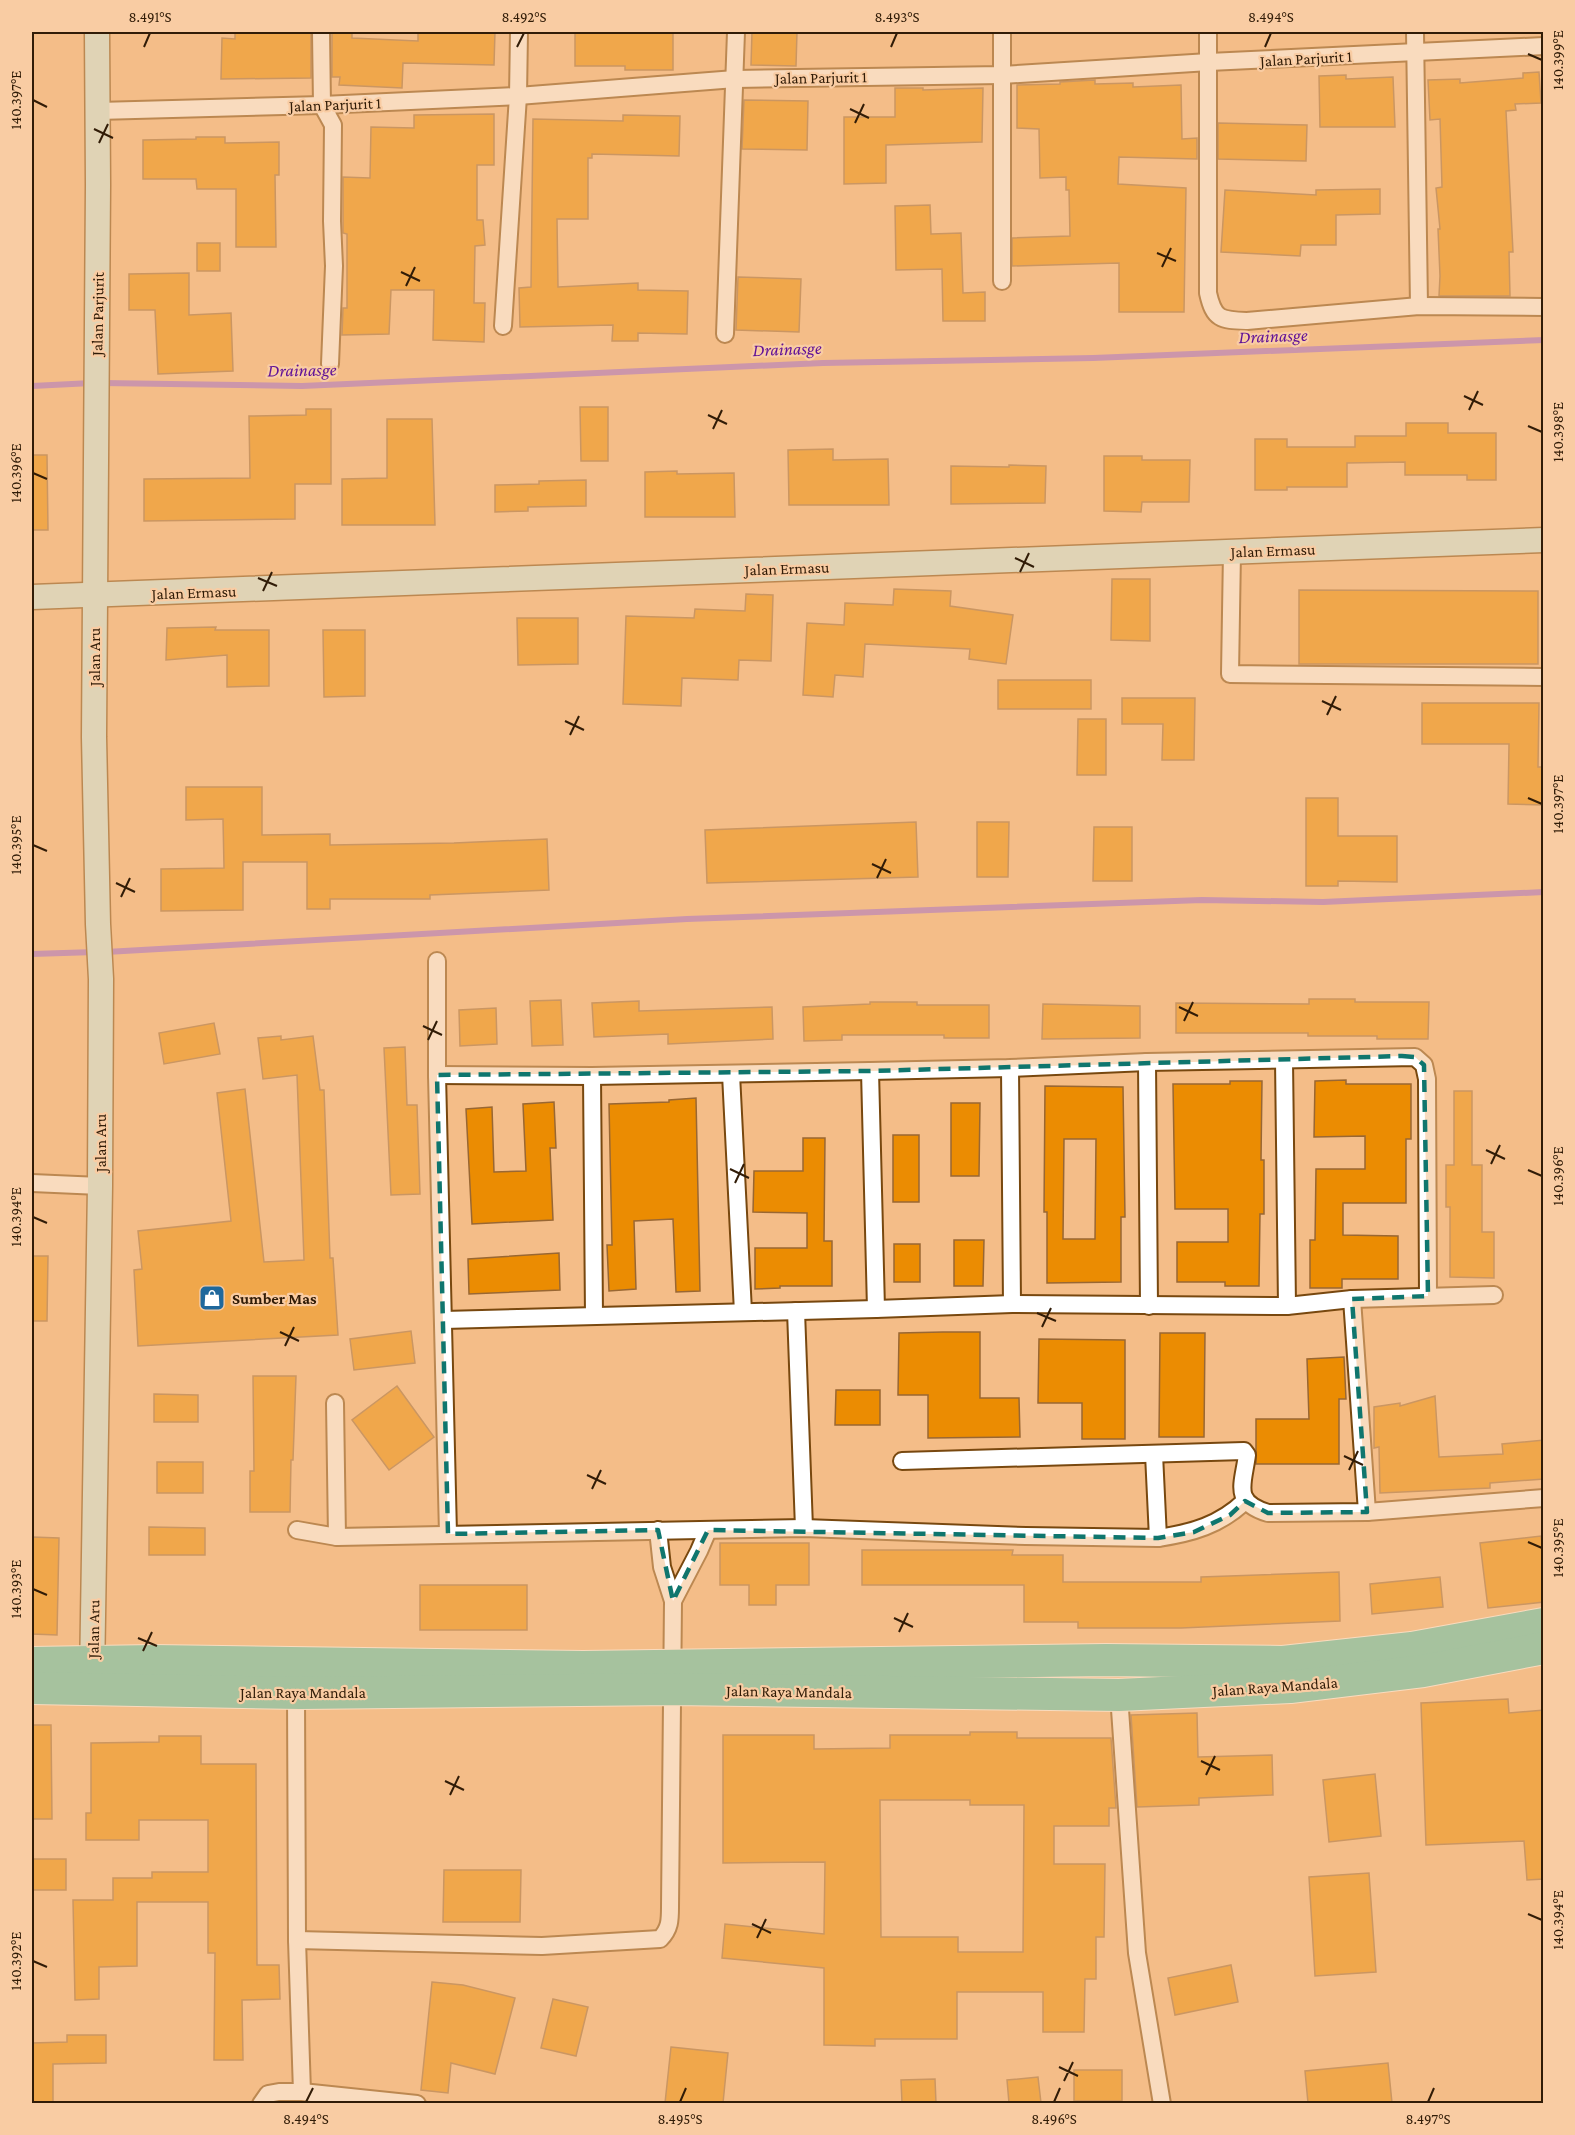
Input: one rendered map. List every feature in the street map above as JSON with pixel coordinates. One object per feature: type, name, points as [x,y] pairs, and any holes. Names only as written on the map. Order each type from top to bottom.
[{"type":"highway","name":"Jalan Raya Mandala","points":[[32,1663],[92,1676],[296,1693],[970,1662],[1106,1660],[1284,1662],[1412,1648],[1544,1624]]},
{"type":"highway","name":"Jalan Raya Mandala","points":[[32,1688],[92,1676],[583,1667],[673,1677],[973,1694],[1119,1695],[1290,1687],[1423,1671],[1544,1648]]},
{"type":"highway","points":[[970,1662],[973,1694]]},
{"type":"street","name":"Jalan Parjurit","points":[[94,596],[97,32]]},
{"type":"street","points":[[321,32],[322,105],[333,125],[334,266],[330,364]]},
{"type":"street","points":[[503,326],[518,96],[519,32]]},
{"type":"street","points":[[725,334],[736,32]]},
{"type":"street","points":[[1002,32],[1002,281]]},
{"type":"street","points":[[1208,32],[1208,286],[1212,308],[1219,317],[1247,321],[1419,306],[1544,307]]},
{"type":"street","points":[[1415,32],[1419,306]]},
{"type":"street","name":"Jalan Parjurit 1","points":[[98,111],[322,105],[518,96],[735,79],[1002,75],[1209,62],[1544,46]]},
{"type":"street","name":"Jalan Ermasu","points":[[32,597],[1544,540]]},
{"type":"street","points":[[1232,552],[1230,674],[1544,677]]},
{"type":"street","name":"Jalan Aru","points":[[92,1676],[101,979],[94,737],[94,596]]},
{"type":"street","points":[[437,961],[437,1075],[448,1534]]},
{"type":"street","points":[[437,1075],[731,1074],[1415,1057],[1425,1065],[1426,1079],[1428,1296]]},
{"type":"street","points":[[1284,1060],[1287,1306]]},
{"type":"street","points":[[1147,1062],[1149,1306]]},
{"type":"street","points":[[1010,1068],[1012,1304]]},
{"type":"street","points":[[870,1071],[876,1309]]},
{"type":"street","points":[[731,1074],[743,1312]]},
{"type":"street","points":[[592,1076],[594,1316]]},
{"type":"street","points":[[32,1184],[100,1186]]},
{"type":"street","points":[[444,1320],[1012,1304],[1287,1306],[1352,1299],[1494,1295]]},
{"type":"street","points":[[1352,1299],[1367,1512]]},
{"type":"street","points":[[796,1311],[804,1528]]},
{"type":"street","points":[[335,1402],[337,1537]]},
{"type":"street","points":[[902,1461],[1239,1450],[1246,1452],[1242,1493],[1245,1501],[1252,1508],[1268,1513],[1367,1512],[1544,1498]]},
{"type":"street","points":[[1154,1454],[1158,1538]]},
{"type":"street","points":[[297,1530],[337,1537],[804,1528],[1158,1538],[1194,1532],[1230,1515],[1245,1501]]},
{"type":"street","points":[[297,1940],[542,1946],[660,1939],[666,1933],[669,1926],[673,1601],[662,1567],[658,1530]]},
{"type":"street","points":[[673,1601],[708,1530]]},
{"type":"street","points":[[296,1693],[297,1940],[302,2092]]},
{"type":"street","points":[[1119,1695],[1137,1953],[1162,2103]]},
{"type":"street","points":[[261,2103],[268,2094],[279,2092],[302,2092],[417,2103]]},
{"type":"highlighted area","points":[[1415,1057],[1424,1065],[1428,1296],[1352,1299],[1367,1512],[1268,1513],[1245,1501],[1230,1515],[1194,1532],[1158,1538],[708,1530],[673,1601],[658,1530],[448,1534],[437,1075],[870,1071]]},
{"type":"building","points":[[311,32],[311,78],[221,79],[222,38],[235,39],[235,33]]},
{"type":"building","points":[[332,32],[352,32],[352,38],[418,41],[418,32],[495,32],[494,65],[403,63],[402,88],[339,85],[340,77],[332,77]]},
{"type":"building","points":[[575,32],[673,32],[673,70],[625,70],[625,66],[575,66]]},
{"type":"building","points":[[752,32],[797,32],[796,66],[751,65]]},
{"type":"building","points":[[1539,72],[1541,103],[1515,104],[1516,110],[1506,111],[1513,252],[1509,252],[1510,296],[1439,296],[1438,229],[1440,229],[1436,188],[1442,187],[1440,119],[1430,120],[1428,80],[1460,79],[1460,83],[1523,78],[1523,73]]},
{"type":"building","points":[[1346,75],[1346,79],[1393,77],[1395,127],[1320,127],[1319,76]]},
{"type":"building","points":[[1095,80],[1095,84],[1133,83],[1133,87],[1181,85],[1182,139],[1197,138],[1197,159],[1119,157],[1118,184],[1186,188],[1184,312],[1119,312],[1119,263],[1012,266],[1012,238],[1070,236],[1069,190],[1066,190],[1066,177],[1040,178],[1039,129],[1017,128],[1017,85]]},
{"type":"building","points":[[895,88],[923,88],[923,90],[983,88],[982,142],[886,145],[886,183],[844,184],[844,117],[895,117]]},
{"type":"building","points":[[744,100],[808,101],[807,150],[742,149]]},
{"type":"building","points":[[494,114],[494,165],[477,165],[477,220],[483,220],[485,245],[475,246],[474,303],[485,303],[484,342],[433,340],[434,290],[391,290],[389,334],[342,335],[343,308],[347,308],[347,234],[343,233],[343,177],[370,178],[371,127],[414,128],[414,115]]},
{"type":"building","points":[[623,115],[680,116],[679,156],[592,154],[592,158],[588,158],[588,219],[557,219],[558,287],[638,283],[638,290],[688,291],[687,334],[638,333],[638,341],[612,341],[613,325],[520,327],[519,288],[531,287],[533,119],[623,121]]},
{"type":"building","points":[[1218,123],[1307,125],[1306,161],[1218,159]]},
{"type":"building","points":[[196,137],[225,137],[225,143],[279,142],[279,175],[275,175],[276,247],[236,247],[236,189],[197,189],[196,179],[143,179],[143,140],[196,139]]},
{"type":"building","points":[[1380,189],[1380,214],[1336,215],[1336,245],[1301,245],[1300,256],[1221,252],[1225,190],[1316,195],[1316,190]]},
{"type":"building","points":[[930,205],[931,234],[961,233],[963,293],[985,292],[985,321],[943,321],[942,269],[896,270],[895,206]]},
{"type":"building","points":[[197,243],[220,243],[220,271],[197,271]]},
{"type":"building","points":[[189,273],[189,315],[231,313],[233,371],[158,374],[155,310],[129,310],[129,274]]},
{"type":"building","points":[[738,277],[801,279],[799,332],[736,330]]},
{"type":"building","points":[[580,407],[608,407],[608,461],[581,461]]},
{"type":"building","points":[[306,409],[331,409],[331,484],[295,484],[295,519],[144,521],[144,479],[250,478],[249,416],[306,415]]},
{"type":"building","points":[[387,419],[432,419],[435,525],[342,525],[342,479],[387,478]]},
{"type":"building","points":[[1406,423],[1448,423],[1448,433],[1496,433],[1496,480],[1467,480],[1467,475],[1405,475],[1405,462],[1347,463],[1347,487],[1287,487],[1287,490],[1255,490],[1255,439],[1287,439],[1287,447],[1355,447],[1355,436],[1406,436]]},
{"type":"building","points":[[833,449],[833,460],[888,459],[889,505],[789,505],[788,450]]},
{"type":"building","points":[[32,455],[47,455],[48,530],[32,530]]},
{"type":"building","points":[[1104,456],[1142,456],[1142,460],[1190,460],[1189,502],[1142,502],[1141,512],[1104,511]]},
{"type":"building","points":[[1009,465],[1046,466],[1045,503],[951,504],[951,466],[1009,467]]},
{"type":"building","points":[[677,471],[677,474],[734,473],[735,517],[645,517],[645,472]]},
{"type":"building","points":[[586,480],[586,506],[528,507],[528,511],[495,512],[495,485]]},
{"type":"building","points":[[1112,579],[1150,579],[1150,641],[1111,640]]},
{"type":"building","points":[[894,589],[951,591],[950,606],[1013,615],[1006,664],[969,659],[970,649],[865,644],[863,677],[835,675],[833,697],[803,695],[807,623],[844,625],[845,603],[893,605]]},
{"type":"building","points":[[1299,590],[1538,591],[1538,664],[1299,664]]},
{"type":"building","points":[[746,594],[773,595],[771,661],[739,660],[738,680],[682,678],[681,706],[623,704],[626,616],[694,618],[695,609],[745,611]]},
{"type":"building","points":[[517,618],[578,618],[578,664],[518,665]]},
{"type":"building","points":[[216,627],[215,630],[269,630],[269,686],[227,687],[227,655],[166,660],[167,628]]},
{"type":"building","points":[[323,630],[365,630],[365,696],[324,697]]},
{"type":"building","points":[[998,680],[1091,680],[1091,709],[998,709]]},
{"type":"building","points":[[1122,698],[1195,698],[1194,760],[1162,760],[1163,724],[1122,724]]},
{"type":"building","points":[[1422,703],[1539,703],[1538,767],[1544,767],[1544,805],[1508,804],[1509,744],[1422,744]]},
{"type":"building","points":[[1078,719],[1106,719],[1106,775],[1077,775]]},
{"type":"building","points":[[186,787],[262,787],[262,835],[330,834],[330,845],[547,839],[549,890],[430,895],[430,899],[330,899],[330,909],[307,909],[307,862],[243,862],[243,910],[161,911],[161,869],[224,868],[223,819],[186,820]]},
{"type":"building","points":[[1306,798],[1338,798],[1338,836],[1397,836],[1397,882],[1338,881],[1338,886],[1306,886]]},
{"type":"building","points":[[916,822],[918,877],[707,883],[705,830]]},
{"type":"building","points":[[977,822],[1009,822],[1008,877],[977,877]]},
{"type":"building","points":[[1094,827],[1132,827],[1132,881],[1093,881]]},
{"type":"building","points":[[1309,999],[1355,999],[1355,1002],[1429,1002],[1428,1039],[1308,1036],[1308,1033],[1176,1033],[1176,1003],[1309,1004]]},
{"type":"building","points":[[561,1000],[563,1045],[532,1046],[530,1001]]},
{"type":"building","points":[[639,1001],[639,1011],[772,1007],[773,1039],[668,1044],[668,1034],[594,1037],[592,1003]]},
{"type":"building","points":[[870,1002],[917,1002],[917,1005],[989,1005],[989,1038],[944,1038],[944,1035],[842,1035],[842,1040],[804,1041],[803,1007],[870,1004]]},
{"type":"building","points":[[1043,1004],[1140,1006],[1140,1038],[1042,1039]]},
{"type":"building","points":[[496,1008],[497,1044],[460,1046],[459,1010]]},
{"type":"building","points":[[214,1023],[220,1054],[164,1064],[159,1033]]},
{"type":"building","points":[[281,1036],[281,1040],[313,1036],[320,1090],[324,1090],[330,1258],[333,1258],[338,1335],[138,1346],[134,1270],[142,1269],[138,1231],[231,1221],[217,1093],[245,1089],[264,1262],[304,1260],[297,1075],[263,1079],[258,1038]]},
{"type":"building","points":[[405,1047],[407,1105],[417,1105],[420,1194],[391,1195],[384,1048]]},
{"type":"building","points":[[1346,1080],[1346,1084],[1411,1084],[1411,1139],[1406,1139],[1406,1203],[1343,1203],[1343,1235],[1398,1236],[1398,1279],[1342,1279],[1342,1288],[1310,1288],[1310,1240],[1315,1240],[1316,1169],[1365,1169],[1365,1136],[1314,1137],[1315,1081]]},
{"type":"building","points":[[1230,1081],[1262,1081],[1261,1160],[1264,1160],[1264,1214],[1260,1214],[1259,1286],[1225,1286],[1225,1282],[1177,1282],[1177,1242],[1228,1242],[1228,1209],[1175,1209],[1173,1084],[1230,1084]]},
{"type":"building","points":[[1045,1086],[1123,1087],[1125,1217],[1121,1217],[1121,1282],[1047,1283],[1047,1212],[1044,1212]],"holes":[[[1064,1139],[1096,1139],[1095,1239],[1063,1239]]]},
{"type":"building","points":[[1454,1091],[1472,1091],[1472,1165],[1482,1165],[1482,1232],[1494,1232],[1494,1278],[1450,1277],[1450,1207],[1446,1207],[1446,1165],[1454,1165]]},
{"type":"building","points":[[696,1098],[700,1291],[676,1292],[673,1219],[634,1221],[636,1289],[609,1291],[607,1245],[612,1245],[609,1104],[669,1102],[669,1100]]},
{"type":"building","points":[[554,1102],[556,1148],[550,1148],[553,1220],[472,1224],[466,1109],[492,1107],[494,1172],[526,1171],[523,1104]]},
{"type":"building","points":[[951,1103],[980,1103],[979,1176],[951,1176]]},
{"type":"building","points":[[893,1135],[919,1135],[919,1202],[893,1202]]},
{"type":"building","points":[[803,1138],[825,1138],[824,1241],[832,1241],[832,1286],[780,1286],[780,1288],[755,1289],[755,1248],[807,1248],[807,1213],[753,1212],[754,1171],[803,1171]]},
{"type":"building","points":[[954,1240],[984,1240],[983,1286],[954,1286]]},
{"type":"building","points":[[894,1244],[920,1244],[920,1282],[894,1282]]},
{"type":"building","points":[[559,1253],[560,1290],[469,1294],[468,1259]]},
{"type":"building","points":[[32,1256],[48,1256],[47,1321],[32,1321]]},
{"type":"building","points":[[411,1331],[415,1363],[354,1370],[350,1339]]},
{"type":"building","points":[[980,1332],[980,1398],[1019,1398],[1020,1437],[928,1438],[928,1395],[898,1395],[899,1333]]},
{"type":"building","points":[[1160,1333],[1205,1333],[1204,1437],[1159,1437]]},
{"type":"building","points":[[1039,1339],[1125,1340],[1125,1439],[1082,1439],[1082,1403],[1038,1403]]},
{"type":"building","points":[[1344,1357],[1346,1399],[1339,1399],[1339,1464],[1256,1464],[1256,1419],[1309,1419],[1307,1359]]},
{"type":"building","points":[[253,1376],[296,1376],[290,1512],[250,1512],[250,1471],[254,1471]]},
{"type":"building","points":[[397,1386],[434,1437],[389,1470],[352,1420]]},
{"type":"building","points":[[836,1390],[880,1390],[880,1425],[835,1425]]},
{"type":"building","points":[[154,1394],[198,1395],[198,1422],[154,1422]]},
{"type":"building","points":[[1435,1396],[1439,1457],[1503,1454],[1502,1444],[1544,1440],[1544,1479],[1490,1483],[1490,1488],[1380,1493],[1379,1447],[1374,1448],[1374,1407],[1400,1403],[1400,1406]]},
{"type":"building","points":[[157,1462],[203,1462],[203,1493],[157,1493]]},
{"type":"building","points":[[149,1527],[205,1528],[205,1555],[149,1555]]},
{"type":"building","points":[[1541,1536],[1544,1557],[1544,1602],[1488,1608],[1480,1543]]},
{"type":"building","points":[[32,1537],[59,1538],[57,1635],[32,1634]]},
{"type":"building","points":[[720,1543],[809,1543],[809,1585],[776,1585],[776,1605],[749,1605],[749,1585],[720,1585]]},
{"type":"building","points":[[862,1550],[1013,1550],[1012,1555],[1063,1555],[1063,1582],[1201,1582],[1201,1577],[1339,1572],[1340,1621],[1181,1628],[1078,1628],[1078,1622],[1024,1622],[1024,1585],[862,1585]]},
{"type":"building","points":[[1440,1577],[1443,1607],[1372,1614],[1370,1584]]},
{"type":"building","points":[[420,1585],[527,1585],[527,1630],[420,1630]]},
{"type":"building","points":[[1508,1699],[1509,1713],[1544,1710],[1544,1879],[1527,1880],[1524,1841],[1426,1845],[1421,1703]]},
{"type":"building","points":[[1197,1713],[1198,1757],[1272,1755],[1273,1795],[1199,1798],[1199,1805],[1137,1807],[1131,1715]]},
{"type":"building","points":[[32,1725],[51,1725],[52,1819],[32,1819]]},
{"type":"building","points":[[970,1732],[1017,1732],[1017,1738],[1111,1738],[1116,1808],[1109,1808],[1109,1826],[1054,1826],[1054,1864],[1105,1864],[1104,1937],[1096,1937],[1096,1979],[1085,1979],[1084,2032],[1043,2032],[1043,1992],[957,1992],[957,2039],[875,2039],[875,2046],[824,2045],[824,1968],[722,1958],[725,1924],[824,1934],[825,1862],[723,1863],[723,1735],[814,1735],[814,1749],[890,1748],[890,1735],[970,1735]],"holes":[[[880,1800],[970,1800],[970,1805],[1024,1805],[1023,1952],[958,1952],[958,1937],[881,1937]]]},
{"type":"building","points":[[159,1736],[201,1736],[201,1764],[256,1764],[257,1965],[279,1965],[280,1999],[242,2000],[243,2060],[214,2060],[215,1953],[208,1953],[208,1902],[137,1902],[137,1966],[99,1967],[99,1999],[75,2000],[73,1900],[113,1900],[113,1878],[152,1878],[152,1872],[208,1872],[208,1820],[139,1820],[139,1840],[86,1840],[86,1813],[91,1813],[91,1743],[159,1742]]},
{"type":"building","points":[[1375,1774],[1381,1836],[1329,1842],[1323,1780]]},
{"type":"building","points":[[32,1859],[66,1859],[66,1890],[32,1890]]},
{"type":"building","points":[[444,1870],[521,1870],[520,1922],[443,1922]]},
{"type":"building","points":[[1369,1873],[1376,1972],[1315,1976],[1309,1877]]},
{"type":"building","points":[[1231,1965],[1238,2002],[1175,2015],[1168,1978]]},
{"type":"building","points":[[432,1982],[463,1985],[515,1998],[495,2074],[451,2063],[448,2093],[421,2090]]},
{"type":"building","points":[[553,1999],[588,2007],[576,2056],[541,2048]]},
{"type":"building","points":[[67,2035],[106,2035],[106,2063],[53,2064],[53,2103],[32,2103],[32,2043],[67,2042]]},
{"type":"building","points":[[671,2047],[728,2053],[723,2103],[665,2103]]},
{"type":"building","points":[[1388,2063],[1392,2103],[1308,2103],[1305,2071]]},
{"type":"building","points":[[1074,2070],[1122,2070],[1122,2101],[1074,2101]]},
{"type":"building","points":[[1038,2077],[1041,2103],[1009,2103],[1007,2080]]},
{"type":"building","points":[[935,2079],[936,2103],[902,2103],[901,2080]]},
{"type":"waterway","name":"Drainasge","points":[[102,383],[302,386],[823,363],[1093,358],[1544,340]]},
{"type":"waterway","name":"Drainasge","points":[[32,386],[92,383]]},
{"type":"waterway","points":[[106,952],[687,919],[1202,900],[1323,902],[1544,892]]},
{"type":"waterway","points":[[32,954],[95,952]]},
{"type":"place","name":"Sumber Mas","points":[[212,1298]]}]
